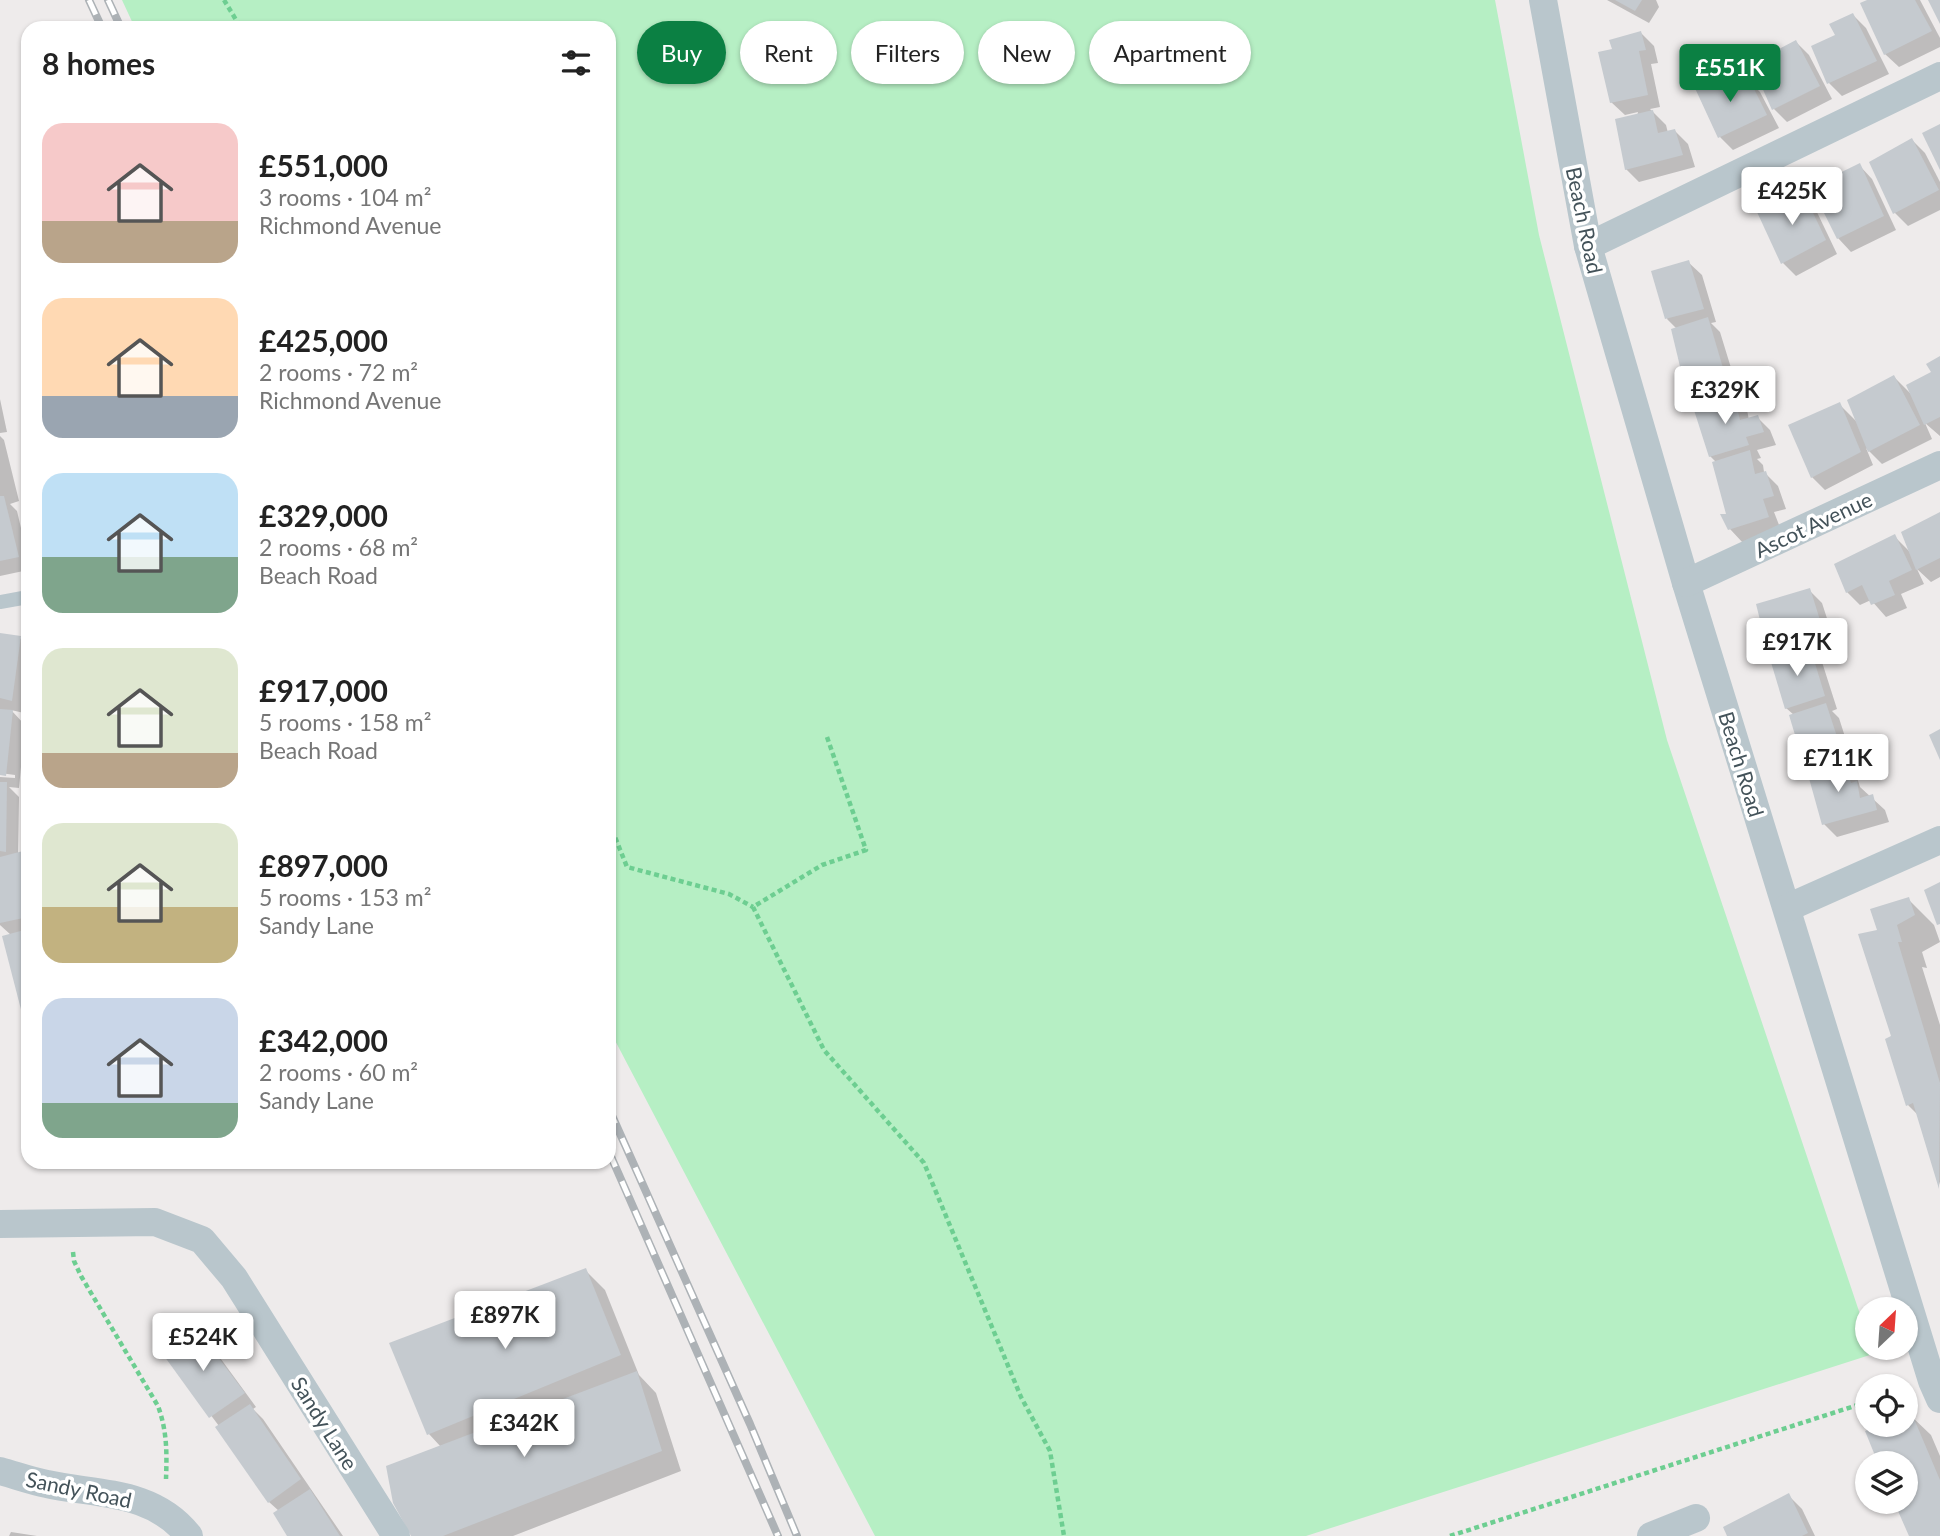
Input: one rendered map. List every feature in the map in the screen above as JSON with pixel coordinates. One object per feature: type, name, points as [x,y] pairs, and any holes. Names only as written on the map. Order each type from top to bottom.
[{"type":"street","name":"Beach Road","points":[[1543,0],[1588,246],[1686,583],[1924,1355],[1940,1399]]},
{"type":"street","points":[[1588,246],[1940,76]]},
{"type":"street","name":"Ascot Avenue","points":[[1686,583],[1940,465]]},
{"type":"street","points":[[1787,908],[1940,840]]},
{"type":"street","name":"Sandy Lane","points":[[0,1224],[155,1222],[202,1240],[234,1278],[396,1536]]},
{"type":"street","name":"Sandy Road","points":[[0,1471],[47,1484],[119,1494],[140,1501],[172,1518],[189,1536]]},
{"type":"street","points":[[1651,1536],[1696,1518]]},
{"type":"lane","points":[[0,602],[21,598]]},
{"type":"path","points":[[224,0],[237,21]]},
{"type":"path","points":[[753,907],[822,865],[866,850],[827,737]]},
{"type":"path","points":[[616,841],[626,867],[729,894],[753,907],[824,1050],[924,1163],[1021,1397],[1050,1451],[1064,1536]]},
{"type":"path","points":[[71,1224],[74,1261],[81,1276],[158,1406],[166,1427],[166,1484]]},
{"type":"path","points":[[1450,1536],[1855,1406]]},
{"type":"green space","points":[[122,0],[1495,0],[1539,235],[1667,740],[1855,1299],[1855,1360],[1306,1536],[875,1536],[616,1042],[616,21],[132,21]]},
{"type":"building","points":[[1615,0],[1642,0],[1635,11]]},
{"type":"building","points":[[1867,0],[1915,0],[1932,31],[1884,55],[1860,3]]},
{"type":"building","points":[[1928,0],[1940,0],[1940,24]]},
{"type":"building","points":[[1853,13],[1877,61],[1827,84],[1811,46],[1835,35],[1829,24]]},
{"type":"building","points":[[1641,31],[1646,50],[1639,51],[1648,95],[1610,103],[1598,52],[1612,49],[1609,40]]},
{"type":"building","points":[[1796,40],[1820,86],[1772,110],[1749,58],[1772,45],[1775,51]]},
{"type":"building","points":[[1720,74],[1726,88],[1748,77],[1767,115],[1718,138],[1694,86]]},
{"type":"building","points":[[1653,110],[1658,133],[1675,129],[1683,155],[1625,170],[1615,119]]},
{"type":"building","points":[[1940,124],[1940,170],[1922,133]]},
{"type":"building","points":[[1912,138],[1939,190],[1893,214],[1869,162]]},
{"type":"building","points":[[1860,163],[1884,216],[1837,239],[1811,187]]},
{"type":"building","points":[[1803,192],[1826,240],[1781,264],[1757,212]]},
{"type":"building","points":[[1689,260],[1704,309],[1665,319],[1651,271]]},
{"type":"building","points":[[1708,317],[1723,368],[1683,379],[1671,329]]},
{"type":"building","points":[[1940,356],[1940,417],[1924,425],[1906,385],[1931,372],[1926,364]]},
{"type":"building","points":[[1894,375],[1920,425],[1868,452],[1847,400]]},
{"type":"building","points":[[1734,395],[1740,420],[1758,415],[1764,432],[1746,437],[1749,445],[1709,457],[1693,407]]},
{"type":"building","points":[[1840,402],[1861,452],[1811,478],[1788,425]]},
{"type":"building","points":[[1750,450],[1755,474],[1766,471],[1774,496],[1763,499],[1769,517],[1728,530],[1720,514],[1726,514],[1712,462]]},
{"type":"building","points":[[0,496],[4,496],[19,557],[0,561]]},
{"type":"building","points":[[1940,512],[1940,558],[1916,570],[1901,532]]},
{"type":"building","points":[[1895,534],[1912,570],[1889,581],[1895,595],[1871,605],[1862,585],[1846,593],[1834,564]]},
{"type":"building","points":[[1810,588],[1824,633],[1807,636],[1809,641],[1768,652],[1756,604]]},
{"type":"building","points":[[0,633],[21,636],[12,701],[0,698]]},
{"type":"building","points":[[1810,647],[1825,696],[1785,709],[1770,659]]},
{"type":"building","points":[[1826,703],[1842,752],[1804,765],[1789,715]]},
{"type":"building","points":[[0,709],[13,710],[6,776],[0,775]]},
{"type":"building","points":[[1940,729],[1940,760],[1929,735]]},
{"type":"building","points":[[1844,759],[1851,783],[1857,781],[1860,798],[1873,794],[1877,810],[1822,825],[1807,771]]},
{"type":"building","points":[[0,782],[7,782],[6,852],[0,851]]},
{"type":"building","points":[[21,852],[21,918],[0,923],[0,857]]},
{"type":"building","points":[[1940,882],[1940,924],[1937,925],[1924,890]]},
{"type":"building","points":[[1909,897],[1915,915],[1897,925],[1902,942],[1898,942],[1940,1083],[1939,1189],[1913,1103],[1906,1106],[1885,1039],[1891,1036],[1858,934],[1877,930],[1870,909]]},
{"type":"building","points":[[21,931],[21,1010],[2,936]]},
{"type":"building","points":[[586,1268],[621,1355],[427,1435],[389,1343]]},
{"type":"building","points":[[197,1329],[245,1393],[209,1418],[162,1353]]},
{"type":"building","points":[[637,1371],[662,1451],[443,1536],[411,1536],[393,1503],[386,1466]]},
{"type":"building","points":[[250,1404],[301,1479],[268,1503],[215,1427]]},
{"type":"building","points":[[1918,1428],[1940,1480],[1940,1536],[1909,1536],[1899,1514],[1918,1514],[1918,1451],[1873,1451],[1867,1437],[1918,1437]]},
{"type":"building","points":[[310,1489],[340,1536],[287,1536],[273,1513]]},
{"type":"building","points":[[1789,1493],[1808,1533],[1802,1536],[1727,1536],[1723,1527]]},
{"type":"railway","points":[[89,0],[99,21]]},
{"type":"railway","points":[[108,0],[118,21]]},
{"type":"railway","points":[[616,1125],[797,1536]]},
{"type":"railway","points":[[616,1168],[778,1536]]}]
